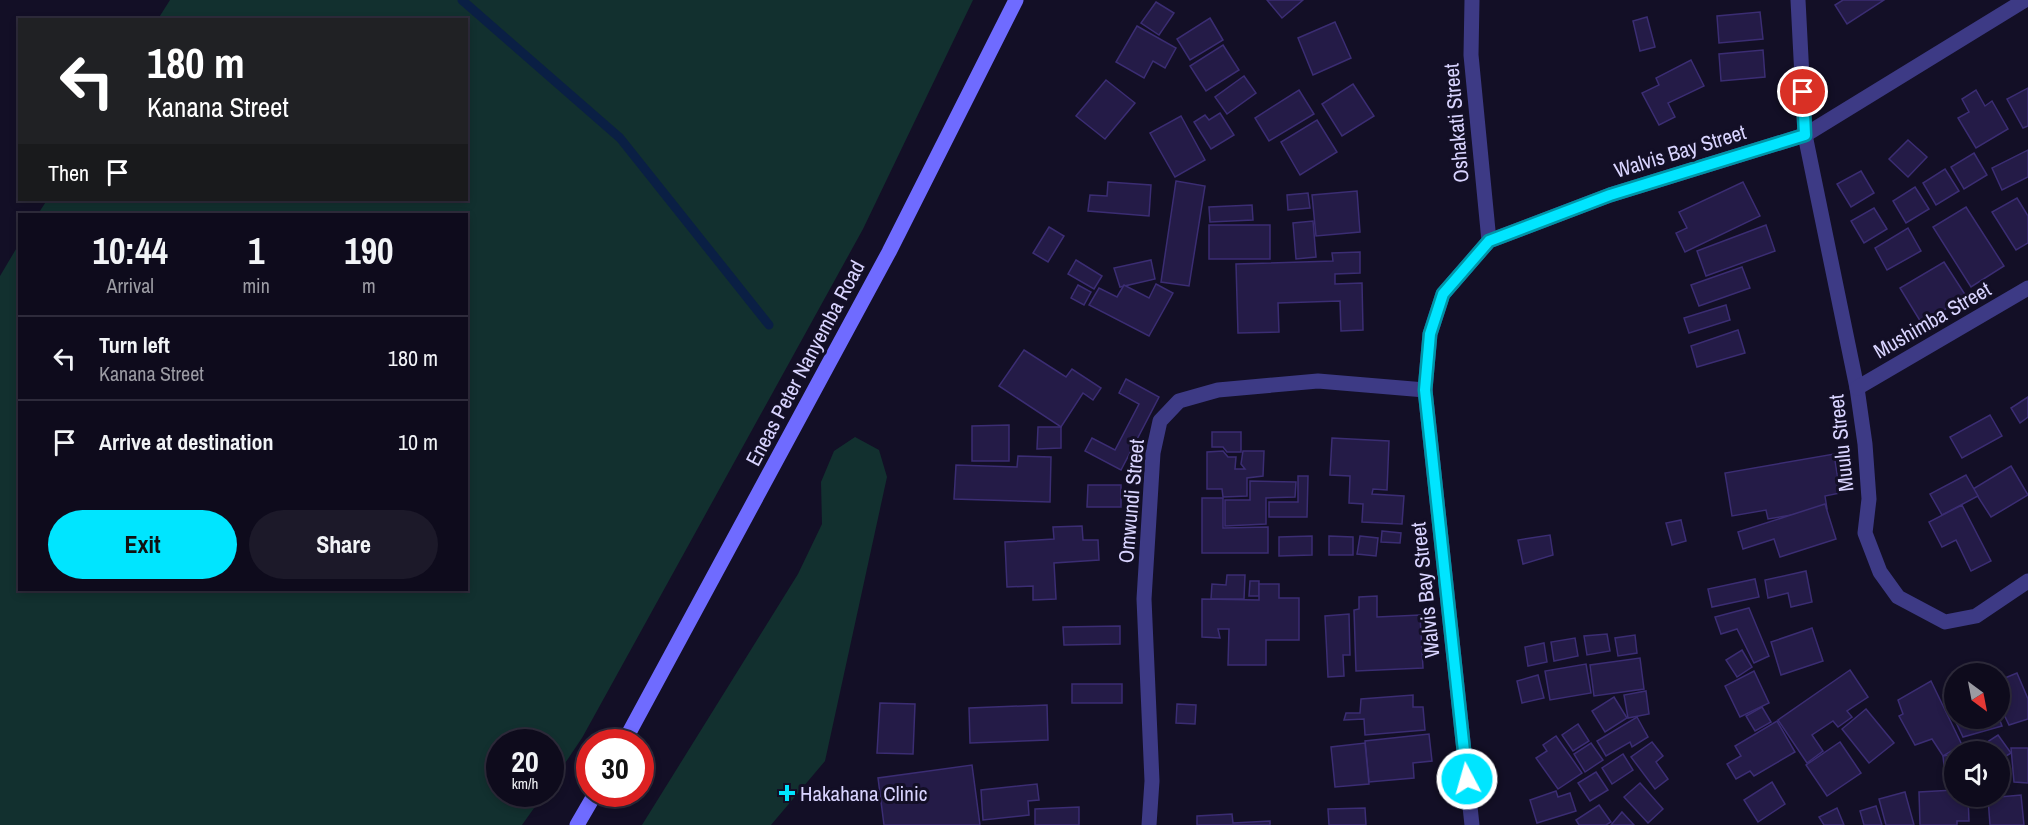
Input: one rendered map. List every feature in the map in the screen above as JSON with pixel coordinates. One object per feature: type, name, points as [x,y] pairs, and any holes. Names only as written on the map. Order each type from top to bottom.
[{"type":"main road","name":"Eneas Peter Nanyemba Road","points":[[631,729],[889,252],[1016,0]]},
{"type":"main road","points":[[577,825],[588,807]]},
{"type":"street","name":"Oshakati Street","points":[[1472,0],[1471,55],[1489,241]]},
{"type":"street","name":"Muulu Street","points":[[1798,0],[1805,135],[1857,388],[1868,488],[1865,532],[1880,572],[1898,597],[1945,622],[1976,616],[2028,581]]},
{"type":"street","name":"Walvis Bay Street","points":[[1472,825],[1425,390],[1430,334],[1443,294],[1489,241],[1610,195],[1805,135],[2025,0]]},
{"type":"street","name":"Mushimba Street","points":[[1857,388],[2028,288]]},
{"type":"street","name":"Omwundi Street","points":[[1149,825],[1152,781],[1144,599],[1153,453],[1161,421],[1179,401],[1218,390],[1318,381],[1425,390]]},
{"type":"green space","points":[[170,0],[973,0],[863,229],[587,729],[576,729],[576,747],[564,765],[564,729],[486,729],[486,807],[535,807],[522,825],[0,825],[0,276],[18,246],[18,591],[468,591],[468,213],[39,213],[46,201],[468,201],[468,18],[159,18]]},
{"type":"green space","points":[[855,437],[879,450],[887,477],[825,761],[771,825],[642,825],[798,574],[822,524],[821,482],[834,451]]},
{"type":"building","points":[[1267,0],[1303,0],[1282,18]]},
{"type":"building","points":[[1843,0],[1884,0],[1847,24],[1835,5]]},
{"type":"building","points":[[1156,2],[1174,13],[1159,35],[1141,23]]},
{"type":"building","points":[[1760,12],[1763,39],[1719,43],[1717,16]]},
{"type":"building","points":[[1647,17],[1655,47],[1640,51],[1633,21]]},
{"type":"building","points":[[1210,18],[1223,40],[1190,60],[1177,39]]},
{"type":"building","points":[[1335,22],[1351,58],[1313,75],[1298,38]]},
{"type":"building","points":[[1137,26],[1176,48],[1165,68],[1153,61],[1144,78],[1116,62]]},
{"type":"building","points":[[1223,45],[1239,70],[1206,91],[1190,66]]},
{"type":"building","points":[[1763,50],[1765,77],[1721,81],[1719,54]]},
{"type":"building","points":[[1691,60],[1704,86],[1668,103],[1675,117],[1659,125],[1642,93],[1659,85],[1656,78]]},
{"type":"building","points":[[1244,76],[1256,93],[1227,114],[1215,97]]},
{"type":"building","points":[[1106,80],[1135,103],[1105,139],[1076,116]]},
{"type":"building","points":[[1353,84],[1374,116],[1342,136],[1322,104]]},
{"type":"building","points":[[2028,88],[2028,126],[2023,128],[2007,99]]},
{"type":"building","points":[[1299,90],[1314,114],[1269,141],[1255,118]]},
{"type":"building","points":[[1976,90],[1985,106],[1992,101],[2008,129],[1976,148],[1958,118],[1969,112],[1962,99]]},
{"type":"building","points":[[1220,113],[1234,135],[1211,149],[1194,122],[1205,115],[1209,120]]},
{"type":"building","points":[[1181,116],[1205,160],[1175,177],[1150,133]]},
{"type":"building","points":[[1317,120],[1337,152],[1300,175],[1281,142]]},
{"type":"building","points":[[1908,140],[1927,157],[1908,177],[1889,159]]},
{"type":"building","points":[[2028,150],[2028,177],[2002,190],[1992,168]]},
{"type":"building","points":[[1974,153],[1987,175],[1964,189],[1951,167]]},
{"type":"building","points":[[1945,169],[1959,191],[1936,205],[1923,183]]},
{"type":"building","points":[[1861,171],[1874,193],[1851,207],[1837,184]]},
{"type":"building","points":[[1176,181],[1205,186],[1189,286],[1161,282]]},
{"type":"building","points":[[1108,182],[1151,185],[1149,216],[1088,211],[1090,195],[1107,196]]},
{"type":"building","points":[[1743,182],[1760,216],[1685,252],[1676,233],[1687,228],[1679,212]]},
{"type":"building","points":[[1915,187],[1929,209],[1906,223],[1893,201]]},
{"type":"building","points":[[1357,191],[1360,232],[1316,236],[1312,195]]},
{"type":"building","points":[[1308,193],[1310,208],[1288,210],[1287,195]]},
{"type":"building","points":[[2017,198],[2028,216],[2028,243],[2016,250],[1992,212]]},
{"type":"building","points":[[1252,205],[1253,220],[1210,222],[1209,207]]},
{"type":"building","points":[[1966,207],[2004,266],[1971,287],[1933,227]]},
{"type":"building","points":[[1874,208],[1887,229],[1864,243],[1851,221]]},
{"type":"building","points":[[1313,221],[1316,257],[1296,259],[1293,223]]},
{"type":"building","points":[[1209,225],[1270,225],[1270,259],[1209,259]]},
{"type":"building","points":[[1766,225],[1775,251],[1706,276],[1697,251]]},
{"type":"building","points":[[1049,227],[1064,236],[1048,262],[1033,253]]},
{"type":"building","points":[[1908,228],[1921,251],[1887,270],[1875,248]]},
{"type":"building","points":[[1360,252],[1360,273],[1335,274],[1335,284],[1362,283],[1363,330],[1341,331],[1340,301],[1278,303],[1279,332],[1238,333],[1236,264],[1333,261],[1332,253]]},
{"type":"building","points":[[1076,260],[1102,276],[1094,289],[1068,274]]},
{"type":"building","points":[[1151,260],[1155,279],[1120,287],[1114,268]]},
{"type":"building","points":[[1944,262],[1966,296],[1922,324],[1900,288]]},
{"type":"building","points":[[1742,267],[1750,288],[1699,306],[1691,285]]},
{"type":"building","points":[[1156,284],[1173,293],[1149,336],[1089,305],[1099,288],[1117,297],[1124,285],[1149,298]]},
{"type":"building","points":[[1078,285],[1091,292],[1084,305],[1071,298]]},
{"type":"building","points":[[1726,305],[1730,320],[1689,333],[1684,318]]},
{"type":"building","points":[[1738,330],[1745,353],[1697,367],[1691,346]]},
{"type":"building","points":[[1024,350],[1066,377],[1072,369],[1101,388],[1093,400],[1083,393],[1061,427],[999,386]]},
{"type":"building","points":[[1126,379],[1159,397],[1121,470],[1085,451],[1092,438],[1115,450],[1139,404],[1119,393]]},
{"type":"building","points":[[2028,397],[2028,417],[2020,423],[2011,408]]},
{"type":"building","points":[[1990,415],[2002,436],[1962,458],[1950,437]]},
{"type":"building","points":[[1009,425],[1009,461],[972,461],[972,426]]},
{"type":"building","points":[[1038,427],[1061,427],[1061,448],[1037,449]]},
{"type":"building","points":[[1212,432],[1241,432],[1241,452],[1227,452],[1223,447],[1212,447]]},
{"type":"building","points":[[1332,438],[1389,441],[1387,490],[1373,489],[1372,494],[1404,496],[1402,524],[1362,522],[1363,504],[1349,503],[1350,476],[1330,475]]},
{"type":"building","points":[[1223,451],[1228,457],[1236,457],[1235,469],[1245,469],[1241,464],[1243,451],[1264,451],[1263,476],[1247,478],[1247,496],[1223,497],[1222,489],[1207,489],[1207,452]]},
{"type":"building","points":[[1834,454],[1840,493],[1825,496],[1827,509],[1768,519],[1766,510],[1732,516],[1725,473]]},
{"type":"building","points":[[1018,456],[1051,457],[1050,502],[954,499],[956,465],[1017,467]]},
{"type":"building","points":[[2011,466],[2028,495],[1991,517],[1973,489]]},
{"type":"building","points":[[1966,475],[1978,496],[1942,515],[1930,494]]},
{"type":"building","points":[[1298,476],[1308,476],[1307,517],[1269,517],[1269,502],[1298,502]]},
{"type":"building","points":[[1250,481],[1296,482],[1295,497],[1266,498],[1266,524],[1225,526],[1225,500],[1250,500]]},
{"type":"building","points":[[1088,485],[1121,485],[1121,507],[1087,507]]},
{"type":"building","points":[[1202,498],[1223,498],[1223,528],[1268,527],[1268,553],[1202,553]]},
{"type":"building","points":[[1825,504],[1836,539],[1780,557],[1774,539],[1743,549],[1738,532]]},
{"type":"building","points":[[1962,505],[1991,561],[1971,571],[1956,540],[1942,547],[1929,522]]},
{"type":"building","points":[[1681,520],[1686,541],[1672,545],[1666,523]]},
{"type":"building","points":[[1082,526],[1083,540],[1098,540],[1099,560],[1054,563],[1056,599],[1033,600],[1033,586],[1007,587],[1005,542],[1054,539],[1053,527]]},
{"type":"building","points":[[1382,531],[1401,533],[1400,543],[1381,542]]},
{"type":"building","points":[[1550,535],[1553,555],[1523,564],[1518,540]]},
{"type":"building","points":[[1312,536],[1312,555],[1279,556],[1279,537]]},
{"type":"building","points":[[1329,536],[1353,537],[1353,555],[1329,555]]},
{"type":"building","points":[[1360,536],[1378,538],[1376,556],[1357,554]]},
{"type":"building","points":[[1806,571],[1812,602],[1791,607],[1788,593],[1768,598],[1765,580]]},
{"type":"building","points":[[1227,575],[1245,575],[1244,599],[1211,599],[1212,584],[1226,585]]},
{"type":"building","points":[[1755,579],[1759,597],[1712,607],[1708,589]]},
{"type":"building","points":[[1250,581],[1259,581],[1259,596],[1249,596]]},
{"type":"building","points":[[1259,584],[1279,584],[1279,598],[1299,598],[1299,640],[1266,640],[1266,665],[1228,665],[1229,629],[1218,629],[1220,638],[1202,637],[1202,599],[1259,600]]},
{"type":"building","points":[[1377,596],[1377,617],[1420,615],[1423,668],[1356,671],[1354,610],[1359,609],[1359,597]]},
{"type":"building","points":[[1749,608],[1769,656],[1754,663],[1737,629],[1721,634],[1715,617]]},
{"type":"building","points":[[1349,614],[1350,655],[1343,655],[1344,676],[1328,677],[1325,616]]},
{"type":"building","points":[[1120,626],[1120,644],[1064,645],[1063,627]]},
{"type":"building","points":[[1812,628],[1823,661],[1781,675],[1771,642]]},
{"type":"building","points":[[1607,634],[1610,651],[1587,655],[1584,636]]},
{"type":"building","points":[[1635,635],[1637,653],[1618,656],[1615,638]]},
{"type":"building","points":[[1575,638],[1578,656],[1554,661],[1551,642]]},
{"type":"building","points":[[1544,643],[1547,662],[1528,666],[1525,647]]},
{"type":"building","points":[[1742,650],[1752,667],[1737,677],[1726,660]]},
{"type":"building","points":[[1640,658],[1644,689],[1594,696],[1590,665]]},
{"type":"building","points":[[1586,664],[1591,693],[1550,700],[1545,671]]},
{"type":"building","points":[[1850,670],[1868,697],[1847,711],[1852,717],[1838,727],[1833,721],[1812,735],[1823,751],[1807,763],[1778,720]]},
{"type":"building","points":[[1754,671],[1769,703],[1740,717],[1725,686]]},
{"type":"building","points":[[2017,673],[2028,699],[2028,719],[2010,725],[2010,676]]},
{"type":"building","points":[[1538,675],[1544,698],[1522,703],[1517,681]]},
{"type":"building","points":[[1931,681],[1944,708],[1944,729],[1954,729],[1960,741],[1944,741],[1943,756],[1932,739],[1915,745],[1899,716],[1903,714],[1898,700]]},
{"type":"building","points":[[1072,684],[1122,684],[1122,703],[1072,703]]},
{"type":"building","points":[[1646,691],[1649,714],[1628,718],[1624,695]]},
{"type":"building","points":[[1413,695],[1413,707],[1423,707],[1425,730],[1365,735],[1364,719],[1344,720],[1346,713],[1360,713],[1361,699]]},
{"type":"building","points":[[1614,697],[1627,718],[1605,732],[1592,711]]},
{"type":"building","points":[[880,703],[915,704],[913,754],[877,753]]},
{"type":"building","points":[[1177,704],[1196,705],[1195,724],[1176,723]]},
{"type":"building","points":[[1047,705],[1048,740],[970,743],[969,708]]},
{"type":"building","points":[[1762,707],[1771,722],[1755,731],[1746,716]]},
{"type":"building","points":[[1866,709],[1894,743],[1869,763],[1842,729]]},
{"type":"building","points":[[1637,717],[1648,737],[1632,747],[1630,742],[1606,756],[1597,741]]},
{"type":"building","points":[[1777,721],[1795,752],[1754,776],[1750,771],[1736,779],[1727,764],[1741,756],[1735,746]]},
{"type":"building","points":[[1578,724],[1589,741],[1573,751],[1562,735]]},
{"type":"building","points":[[1959,729],[1991,729],[1963,737]]},
{"type":"building","points":[[1429,734],[1432,761],[1413,763],[1414,778],[1369,782],[1365,741]]},
{"type":"building","points":[[1998,735],[2002,741],[1989,741]]},
{"type":"building","points":[[1556,736],[1582,773],[1558,789],[1536,758],[1547,751],[1543,745]]},
{"type":"building","points":[[1652,742],[1663,756],[1656,762],[1668,779],[1655,789],[1631,757]]},
{"type":"building","points":[[1840,742],[1861,773],[1827,796],[1806,765]]},
{"type":"building","points":[[1365,743],[1369,784],[1335,787],[1331,747]]},
{"type":"building","points":[[1591,743],[1603,760],[1585,772],[1574,754]]},
{"type":"building","points":[[2011,748],[2028,748],[2028,783],[2014,782]]},
{"type":"building","points":[[1623,754],[1633,770],[1612,784],[1602,768]]},
{"type":"building","points":[[972,765],[980,825],[884,825],[878,778]]},
{"type":"building","points":[[1596,772],[1608,790],[1590,801],[1578,783]]},
{"type":"building","points":[[1772,782],[1785,804],[1758,822],[1744,800]]},
{"type":"building","points":[[1640,783],[1663,809],[1648,823],[1624,797]]},
{"type":"building","points":[[1037,784],[1039,800],[1028,801],[1029,815],[983,820],[981,790]]},
{"type":"building","points":[[1556,791],[1558,797],[1570,793],[1576,811],[1537,823],[1530,800]]},
{"type":"building","points":[[1944,791],[1944,807],[1968,807],[1969,821],[1957,821],[1957,825],[1920,825],[1919,792]]},
{"type":"building","points":[[1905,792],[1914,825],[1886,825],[1879,799]]},
{"type":"building","points":[[2021,795],[2024,825],[1990,825],[1989,807],[2010,807],[2010,796]]},
{"type":"building","points":[[1599,805],[1611,822],[1606,825],[1579,825],[1576,820]]},
{"type":"building","points":[[1876,806],[1882,825],[1864,825],[1860,811]]},
{"type":"building","points":[[1079,807],[1079,825],[1035,825],[1035,809]]},
{"type":"building","points":[[1365,808],[1366,825],[1329,825],[1328,809]]},
{"type":"building","points":[[1837,808],[1844,825],[1824,825],[1819,817]]},
{"type":"building","points":[[1622,812],[1634,825],[1611,825]]},
{"type":"building","points":[[1232,814],[1233,823],[1270,821],[1270,825],[1197,825],[1197,816]]},
{"type":"waterway","points":[[462,0],[620,138],[769,325]]},
{"type":"place","name":"Hakahana Clinic","points":[[787,793]]},
{"type":"route","points":[[1467,779],[1425,390],[1430,334],[1443,294],[1489,241],[1610,195],[1805,135],[1803,92]]}]
